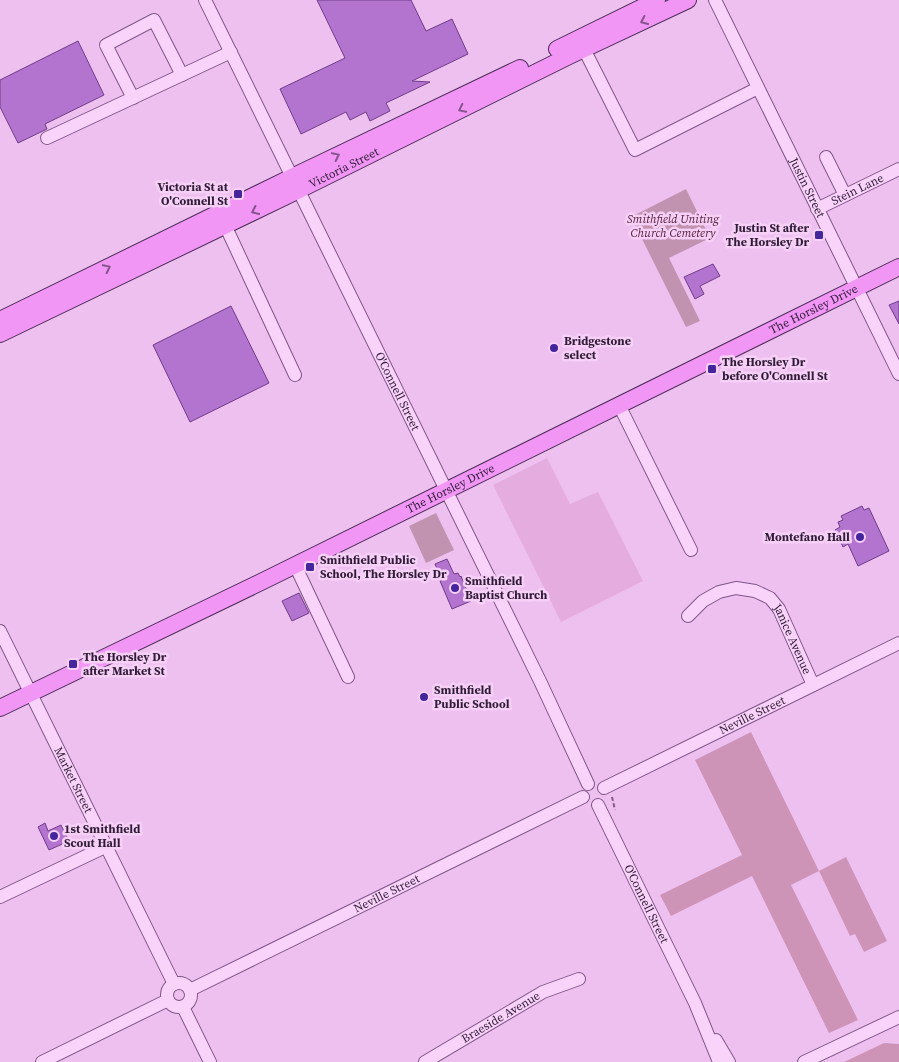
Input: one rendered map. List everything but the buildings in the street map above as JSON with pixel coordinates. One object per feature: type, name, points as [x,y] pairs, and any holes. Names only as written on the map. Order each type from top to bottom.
[{"type":"main road","name":"Victoria Street","points":[[0,334],[224,225],[296,183],[657,0]]},
{"type":"main road","name":"Victoria Street","points":[[0,320],[688,0]]},
{"type":"main road","name":"The Horsley Drive","points":[[0,708],[295,565],[899,267]]},
{"type":"street","name":"O'Connell Street","points":[[205,0],[296,183],[444,490],[540,681],[588,784]]},
{"type":"street","name":"Justin Street","points":[[715,0],[899,374]]},
{"type":"street","points":[[133,98],[106,45],[154,20],[182,75]]},
{"type":"street","points":[[584,49],[635,150],[758,88]]},
{"type":"street","points":[[47,138],[231,52]]},
{"type":"street","points":[[826,157],[845,195]]},
{"type":"street","name":"Stein Lane","points":[[817,209],[899,169]]},
{"type":"street","points":[[224,225],[295,375]]},
{"type":"street","points":[[618,404],[691,550]]},
{"type":"street","points":[[295,565],[348,676]]},
{"type":"street","name":"Janice Avenue","points":[[688,616],[703,601],[718,592],[736,588],[755,591],[770,598],[779,609],[813,685]]},
{"type":"street","name":"Market Street","points":[[0,631],[174,984]]},
{"type":"street","name":"Neville Street","points":[[608,792],[813,685],[899,643]]},
{"type":"street","points":[[596,782],[608,792],[598,805],[590,805],[582,797],[582,791],[588,784],[596,782]]},
{"type":"street","name":"Neville Street","points":[[190,990],[582,797]]},
{"type":"street","name":"O'Connell Street","points":[[598,805],[695,1003],[729,1062]]},
{"type":"street","points":[[0,897],[105,846]]},
{"type":"street","name":"Braeside Avenue","points":[[425,1062],[542,992],[579,979]]},
{"type":"street","points":[[184,983],[190,990],[191,999],[183,1007],[174,1007],[168,1000],[167,991],[174,984],[184,983]]},
{"type":"street","points":[[42,1062],[168,1000]]},
{"type":"street","name":"O'Connell Street","points":[[695,1003],[719,1062]]},
{"type":"street","points":[[183,1007],[210,1062]]},
{"type":"street","points":[[804,1062],[899,1017]]},
{"type":"path","points":[[608,792],[615,810]]},
{"type":"shaded area","points":[[547,458],[570,504],[598,492],[643,581],[561,622],[493,485]]},
{"type":"shaded area","points":[[751,732],[819,871],[791,885],[858,1020],[829,1033],[752,876],[671,916],[660,895],[742,855],[695,760]]},
{"type":"shaded area","points":[[846,857],[887,941],[864,952],[855,934],[850,936],[819,871]]},
{"type":"shaded area","points":[[884,1043],[899,1044],[899,1062],[844,1062]]},
{"type":"green space","name":"Smithfield Uniting Church Cemetery","points":[[686,189],[710,238],[669,258],[700,321],[686,327],[631,217]]},
{"type":"green space","points":[[436,513],[454,550],[426,563],[409,526]]},
{"type":"place","name":"Victoria St at O'Connell St","points":[[238,194]]},
{"type":"place","name":"Justin St after The Horsley Dr","points":[[819,235]]},
{"type":"place","name":"Bridgestone select","points":[[554,348]]},
{"type":"place","name":"The Horsley Dr before O'Connell St","points":[[712,369]]},
{"type":"place","name":"Montefano Hall","points":[[860,537]]},
{"type":"place","name":"Smithfield Public School, The Horsley Dr","points":[[310,567]]},
{"type":"place","name":"Smithfield Baptist Church","points":[[455,588]]},
{"type":"place","name":"The Horsley Dr after Market St","points":[[73,664]]},
{"type":"place","name":"Smithfield Public School","points":[[424,697]]},
{"type":"place","name":"1st Smithfield Scout Hall","points":[[54,836]]}]
